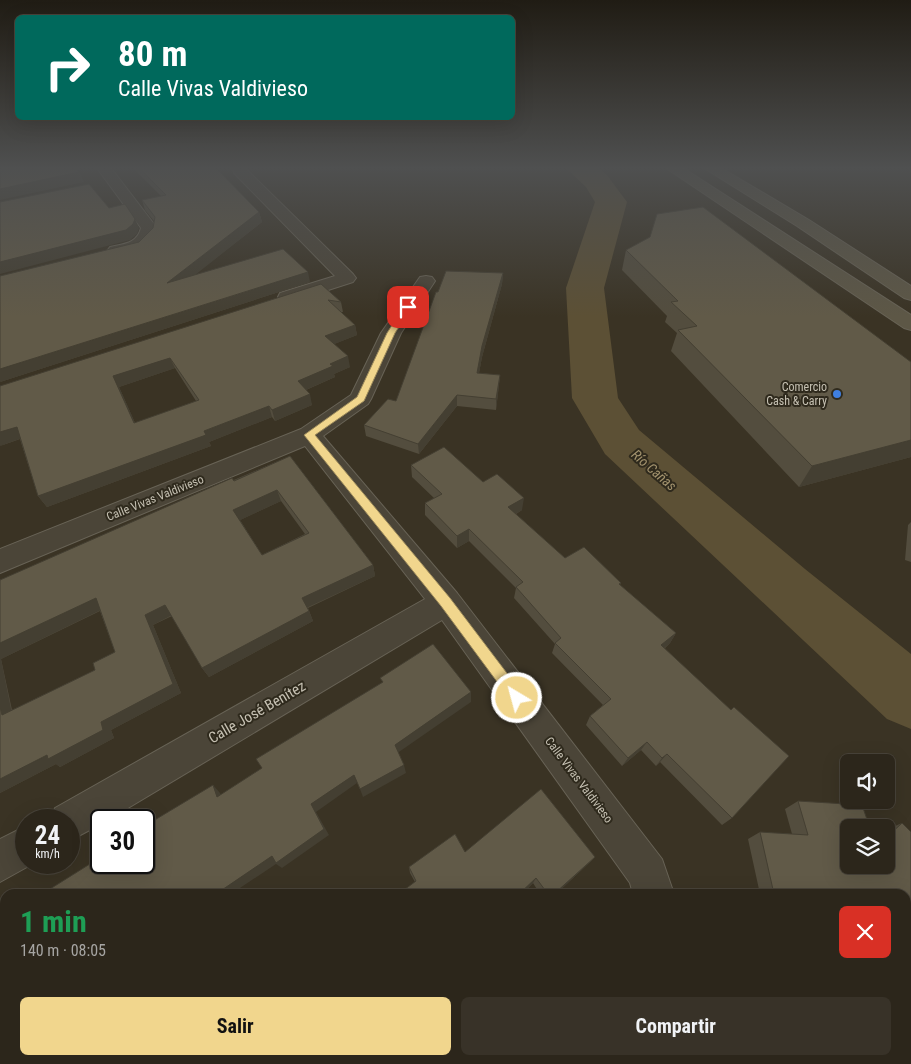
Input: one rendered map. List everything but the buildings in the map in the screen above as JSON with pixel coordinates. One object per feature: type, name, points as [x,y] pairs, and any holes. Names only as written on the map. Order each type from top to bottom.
[{"type":"street","points":[[100,255],[136,246],[147,237],[149,228],[141,218]]},
{"type":"street","points":[[272,302],[347,278],[287,218]]},
{"type":"street","points":[[749,218],[911,324]]},
{"type":"street","points":[[796,218],[911,294]]},
{"type":"street","name":"Calle Vivas Valdivieso","points":[[0,562],[309,435],[360,399],[391,333],[426,281]]},
{"type":"street","name":"Calle Vivas Valdivieso","points":[[309,435],[446,602],[648,873],[653,889]]},
{"type":"street","name":"Calle José Benítez","points":[[80,816],[446,602]]},
{"type":"street","points":[[0,862],[15,853]]},
{"type":"waterway","name":"Río Cañas","points":[[606,218],[585,288],[595,398],[622,442],[784,587],[911,696]]},
{"type":"place","name":"Comercio Cash & Carry","points":[[837,394]]},
{"type":"route","points":[[408,307],[391,333],[360,399],[309,435],[446,602],[517,698]]}]
